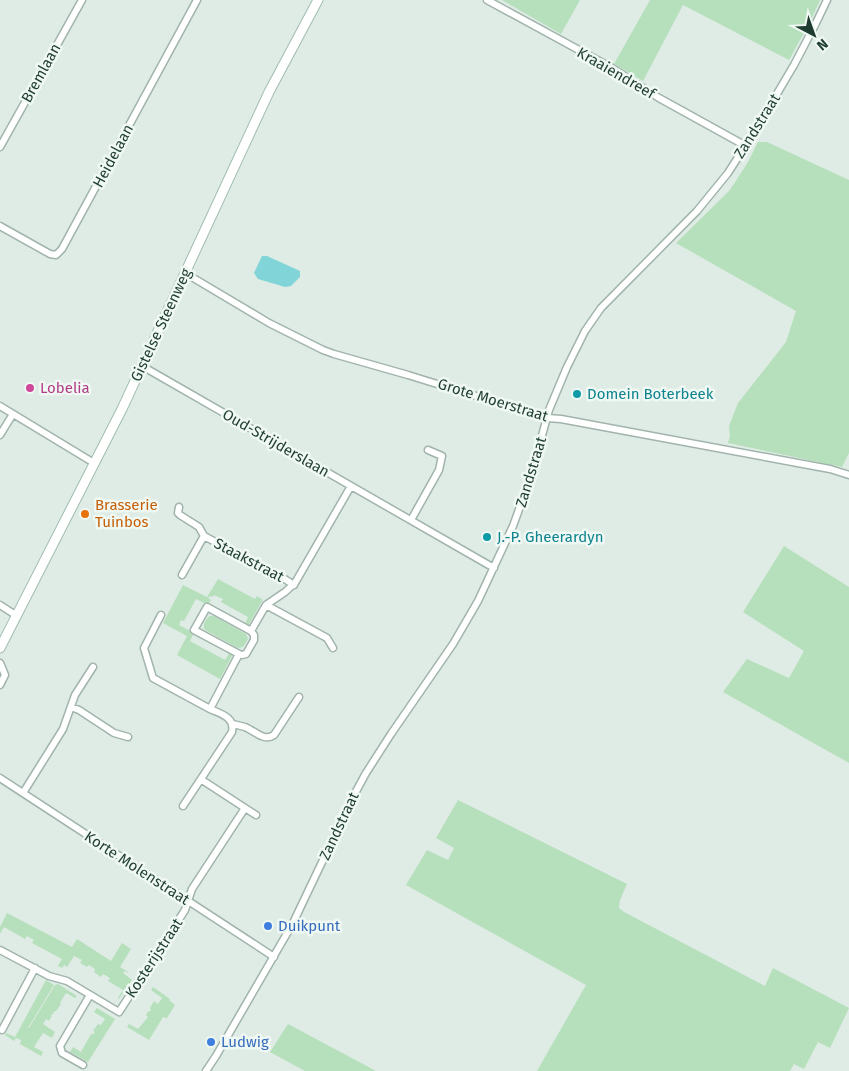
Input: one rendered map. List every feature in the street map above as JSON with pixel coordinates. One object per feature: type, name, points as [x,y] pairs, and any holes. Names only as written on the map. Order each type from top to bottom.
[{"type":"main road","name":"Gistelse Steenweg","points":[[0,648],[122,409],[269,92],[318,0]]},
{"type":"street","name":"Bremlaan","points":[[0,147],[82,0]]},
{"type":"street","name":"Heidelaan","points":[[0,226],[50,254],[56,255],[62,249],[197,0]]},
{"type":"street","name":"Kraaiendreef","points":[[487,0],[612,68],[659,98],[746,146]]},
{"type":"street","name":"Zandstraat","points":[[206,1071],[298,915],[357,788],[383,746],[454,644],[474,608],[514,526],[547,418],[575,351],[594,317],[608,300],[701,207],[728,173],[800,54],[826,0]]},
{"type":"street","name":"Grote Moerstraat","points":[[185,273],[283,331],[329,352],[547,418],[733,450],[830,469],[849,475]]},
{"type":"street","name":"Oud-Strijderslaan","points":[[142,366],[494,568]]},
{"type":"street","points":[[0,406],[94,463]]},
{"type":"street","points":[[0,435],[13,414]]},
{"type":"street","points":[[411,520],[440,470],[442,456],[428,450]]},
{"type":"street","points":[[251,631],[266,605],[294,585],[351,486]]},
{"type":"street","name":"Staakstraat","points":[[179,507],[178,513],[199,527],[204,536],[294,585]]},
{"type":"street","name":"Staakstraat","points":[[182,576],[204,536]]},
{"type":"street","points":[[0,605],[17,616]]},
{"type":"street","points":[[266,605],[327,638],[333,648]]},
{"type":"street","points":[[207,607],[251,631],[254,635],[254,640],[246,654],[242,655],[194,630],[207,607]]},
{"type":"street","points":[[161,615],[144,648],[153,678],[210,708],[229,719],[233,724],[244,727],[265,738],[274,736],[299,697]]},
{"type":"street","points":[[210,708],[239,654]]},
{"type":"street","points":[[0,663],[5,675],[0,685]]},
{"type":"street","points":[[23,793],[63,729],[75,696],[93,667]]},
{"type":"street","points":[[71,707],[79,710],[114,733],[128,737]]},
{"type":"street","points":[[184,806],[232,732],[233,724]]},
{"type":"street","name":"Korte Molenstraat","points":[[0,778],[274,957]]},
{"type":"street","points":[[202,780],[256,816]]},
{"type":"street","points":[[188,900],[192,889],[245,808]]},
{"type":"street","name":"Kosterijstraat","points":[[0,950],[49,976],[67,981],[119,1012],[184,910],[188,900]]},
{"type":"street","points":[[2,1030],[34,968]]},
{"type":"street","points":[[83,1065],[62,1053],[60,1046],[90,995]]},
{"type":"green space","points":[[502,0],[580,0],[561,34]]},
{"type":"green space","points":[[650,0],[820,0],[789,60],[683,5],[643,81],[614,64]]},
{"type":"green space","points":[[758,142],[767,142],[849,180],[849,453],[842,467],[728,443],[730,436],[729,426],[738,403],[786,342],[796,311],[676,243],[730,190]]},
{"type":"green space","points":[[784,546],[849,587],[849,763],[723,692],[747,659],[789,678],[804,651],[743,612]]},
{"type":"green space","points":[[218,579],[255,599],[257,596],[263,600],[248,626],[245,624],[248,617],[221,602],[223,599],[214,595],[208,598],[211,600],[208,605],[196,599],[184,621],[181,620],[179,625],[194,633],[190,641],[225,660],[230,652],[233,654],[220,679],[177,655],[187,636],[163,623],[183,585],[207,597]]},
{"type":"green space","points":[[210,616],[214,616],[246,634],[248,639],[243,647],[238,648],[205,630],[204,623]]},
{"type":"green space","points":[[458,800],[627,884],[620,900],[619,908],[624,912],[765,986],[773,968],[849,1008],[830,1048],[818,1042],[804,1069],[794,1064],[790,1071],[537,1071],[586,985],[406,885],[427,850],[448,860],[454,848],[436,838]]},
{"type":"green space","points":[[7,913],[72,947],[77,939],[111,961],[122,943],[131,949],[120,967],[128,972],[125,971],[123,973],[132,980],[119,999],[123,990],[108,981],[110,978],[103,974],[101,977],[89,965],[87,967],[80,963],[82,960],[74,956],[67,967],[64,965],[62,968],[58,966],[62,959],[32,943],[34,940],[27,936],[25,939],[4,927],[0,934],[0,927]]},
{"type":"green space","points":[[46,980],[54,985],[28,1028],[55,985],[58,984],[77,996],[75,998],[66,993],[61,1004],[53,1013],[54,1015],[52,1014],[52,1018],[49,1021],[46,1019],[43,1024],[55,1032],[52,1038],[43,1033],[34,1047],[43,1052],[41,1056],[20,1044],[21,1040],[16,1038],[14,1041],[5,1035],[6,1033],[15,1037]]},
{"type":"green space","points":[[153,987],[175,1005],[167,1018],[163,1017],[149,1040],[127,1027],[129,1024],[138,1029],[148,1017],[146,1015],[151,1010],[150,1008],[154,1001],[158,1004],[162,998],[151,990]]},
{"type":"green space","points":[[97,1008],[115,1019],[88,1062],[70,1052],[73,1047],[81,1052],[91,1034],[95,1032],[93,1031],[98,1024],[101,1025],[105,1019],[94,1012]]},
{"type":"green space","points":[[288,1024],[376,1071],[305,1071],[270,1052]]},
{"type":"water","points":[[262,256],[267,256],[300,271],[300,277],[291,286],[285,287],[258,279],[254,273]]},
{"type":"place","name":"Lobelia","points":[[30,388]]},
{"type":"place","name":"Domein Boterbeek","points":[[577,394]]},
{"type":"place","name":"Brasserie Tuinbos","points":[[85,514]]},
{"type":"place","name":"J.-P. Gheerardyn","points":[[487,537]]},
{"type":"place","name":"Duikpunt","points":[[268,926]]},
{"type":"place","name":"Ludwig","points":[[211,1042]]}]
